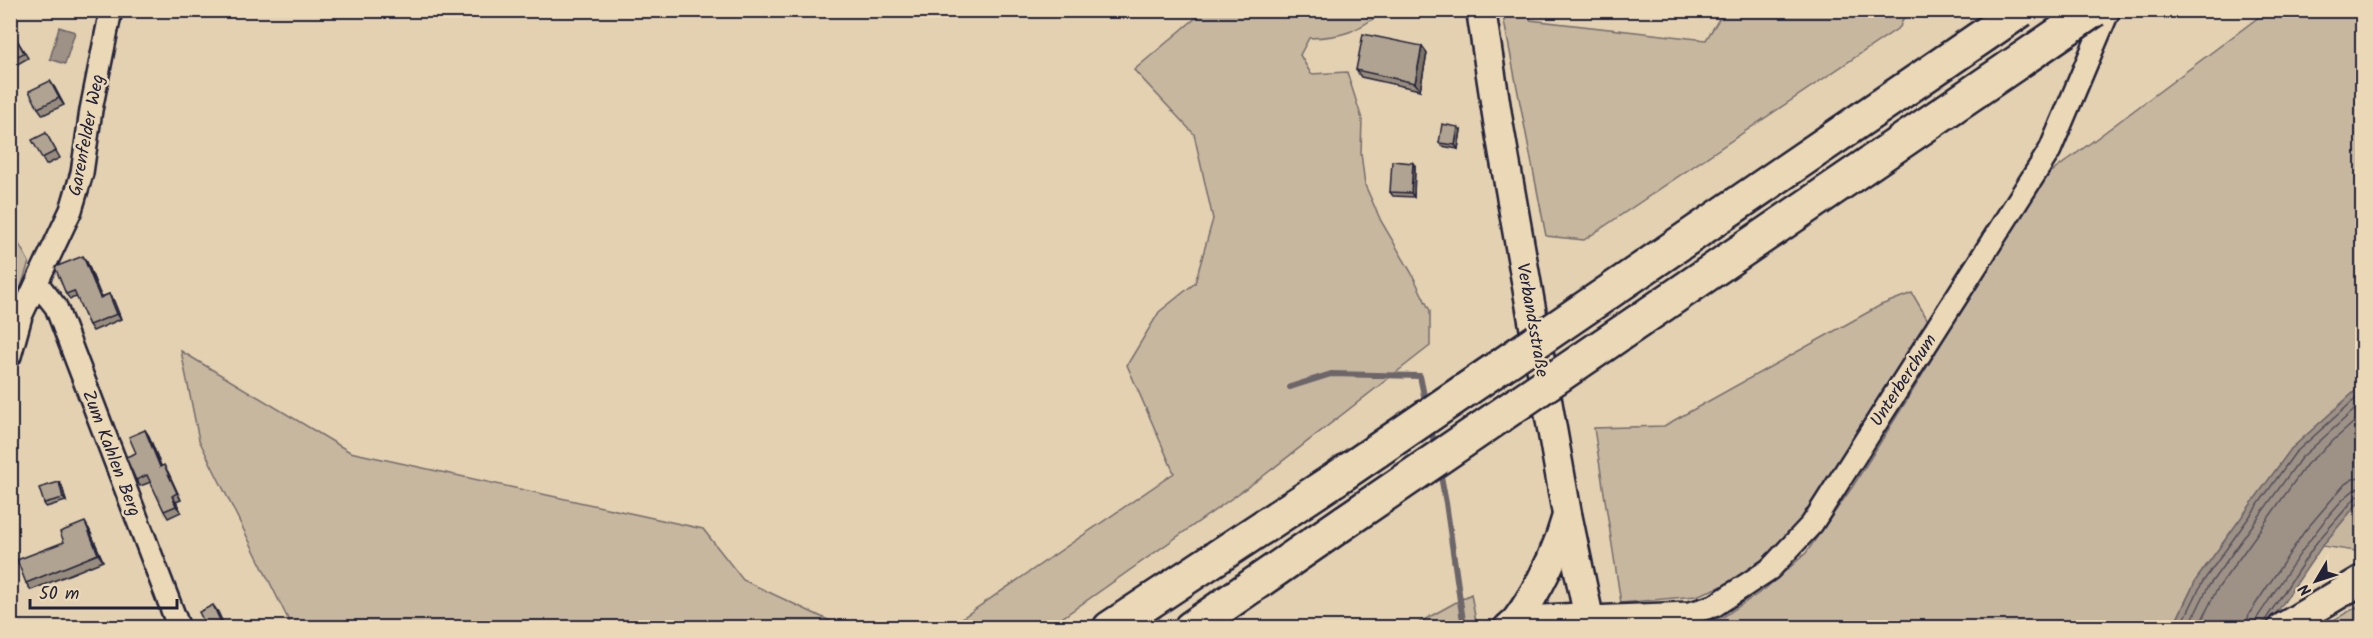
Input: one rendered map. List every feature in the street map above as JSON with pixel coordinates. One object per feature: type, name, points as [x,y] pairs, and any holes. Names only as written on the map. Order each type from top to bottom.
[{"type":"highway","points":[[1110,627],[1337,478],[2021,10]]},
{"type":"highway","points":[[1191,627],[2094,10]]},
{"type":"main road","name":"Verbandsstraße","points":[[1481,10],[1498,121],[1567,514],[1590,622]]},
{"type":"main road","points":[[1512,624],[1533,597],[1549,567],[1567,514]]},
{"type":"main road","points":[[2282,627],[2362,580]]},
{"type":"main road","points":[[1512,624],[1590,622]]},
{"type":"street","name":"Garenfelder Weg","points":[[10,356],[21,316],[71,210],[82,173],[91,110],[111,10]]},
{"type":"street","name":"Unterberchum","points":[[1590,622],[1690,613],[1714,606],[1770,569],[1812,524],[2050,150],[2109,10]]},
{"type":"street","name":"Zum Kahlen Berg","points":[[37,284],[56,307],[179,627]]},
{"type":"shaded area","points":[[1204,11],[1384,11],[1357,29],[1341,35],[1309,38],[1300,55],[1311,74],[1347,72],[1362,119],[1361,153],[1365,185],[1381,221],[1411,272],[1430,311],[1430,346],[1262,477],[1049,627],[949,627],[1174,473],[1127,365],[1159,312],[1195,283],[1213,219],[1194,134],[1134,70]]},
{"type":"shaded area","points":[[1502,11],[1530,11],[1530,20],[1706,40],[1724,11],[1906,11],[1900,27],[1584,240],[1546,236]]},
{"type":"shaded area","points":[[2267,11],[2362,11],[2362,385],[2291,449],[2196,580],[2173,627],[1652,628],[1655,625],[1684,625],[1723,617],[1765,589],[1806,553],[1853,486],[1912,392],[2037,183]]},
{"type":"shaded area","points":[[11,230],[29,262],[11,318]]},
{"type":"shaded area","points":[[1912,293],[1929,322],[1796,527],[1760,561],[1728,584],[1696,596],[1621,603],[1594,428],[1664,426],[1881,305]]},
{"type":"shaded area","points":[[181,351],[350,452],[703,529],[743,580],[843,627],[292,627],[199,440]]},
{"type":"shaded area","points":[[2362,498],[2362,552],[2322,546]]},
{"type":"shaded area","points":[[1471,594],[1477,627],[1411,627]]},
{"type":"shaded area","points":[[2362,604],[2362,627],[2321,627]]},
{"type":"water","points":[[59,27],[75,32],[65,64],[50,59]]},
{"type":"water","points":[[2362,385],[2362,498],[2322,546],[2267,627],[2173,628],[2196,580],[2291,449]]},
{"type":"building","points":[[1363,34],[1422,46],[1415,83],[1356,70]]},
{"type":"building","points":[[17,40],[24,53],[10,60],[10,43]]},
{"type":"building","points":[[50,81],[59,98],[38,108],[29,91]]},
{"type":"building","points":[[1442,124],[1458,127],[1455,145],[1439,143]]},
{"type":"building","points":[[46,133],[56,151],[42,158],[32,140]]},
{"type":"building","points":[[1392,161],[1413,163],[1411,193],[1390,192]]},
{"type":"building","points":[[83,256],[100,298],[109,294],[117,314],[89,325],[74,291],[66,294],[55,267]]},
{"type":"building","points":[[145,430],[160,467],[164,465],[177,493],[172,496],[176,506],[164,511],[147,475],[136,480],[126,457],[136,453],[129,437]]},
{"type":"building","points":[[10,474],[14,474],[14,489],[10,489]]},
{"type":"building","points":[[59,482],[63,498],[44,503],[39,488]]},
{"type":"building","points":[[85,522],[98,554],[26,583],[17,560],[64,542],[60,532]]},
{"type":"building","points":[[213,605],[223,627],[198,627],[205,624],[199,612]]},
{"type":"waterway","points":[[1290,387],[1331,374],[1420,376],[1426,405]]},
{"type":"waterway","points":[[1431,427],[1435,449]]},
{"type":"waterway","points":[[1440,471],[1464,628]]}]
